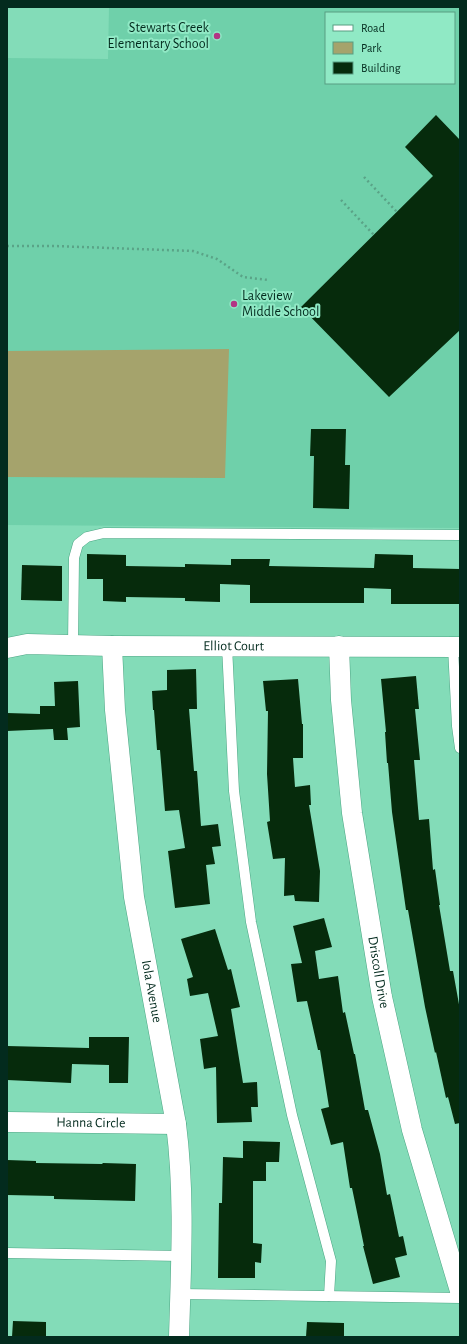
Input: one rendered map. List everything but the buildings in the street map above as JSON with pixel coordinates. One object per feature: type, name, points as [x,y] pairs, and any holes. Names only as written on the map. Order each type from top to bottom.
[{"type":"street","name":"Elliot Court","points":[[7,648],[28,644],[112,646],[456,647]]},
{"type":"street","name":"Iola Avenue","points":[[112,646],[115,710],[134,897],[176,1124],[180,1158],[180,1337]]},
{"type":"street","name":"Driscoll Drive","points":[[339,646],[341,700],[352,814],[382,996],[412,1130],[460,1291]]},
{"type":"street","name":"Hanna Circle","points":[[7,1122],[176,1124]]},
{"type":"lane","points":[[73,645],[74,558],[78,544],[87,536],[104,533],[460,535]]},
{"type":"lane","points":[[227,646],[234,791],[251,922],[292,1114],[331,1261],[329,1296]]},
{"type":"lane","points":[[456,647],[457,726],[460,748]]},
{"type":"lane","points":[[7,1253],[181,1256]]},
{"type":"lane","points":[[180,1294],[460,1298]]},
{"type":"path","points":[[364,177],[397,212]]},
{"type":"path","points":[[341,200],[374,235]]},
{"type":"path","points":[[7,246],[54,246],[193,251],[217,259],[243,277],[268,280]]},
{"type":"shaded area","name":"Lakeview Middle School","points":[[109,7],[460,7],[460,528],[7,525],[7,58],[108,59]]},
{"type":"green space","points":[[229,349],[225,478],[7,477],[7,351]]},
{"type":"place","name":"Stewarts Creek Elementary School","points":[[217,36]]},
{"type":"place","name":"Lakeview Middle School","points":[[234,304]]}]
